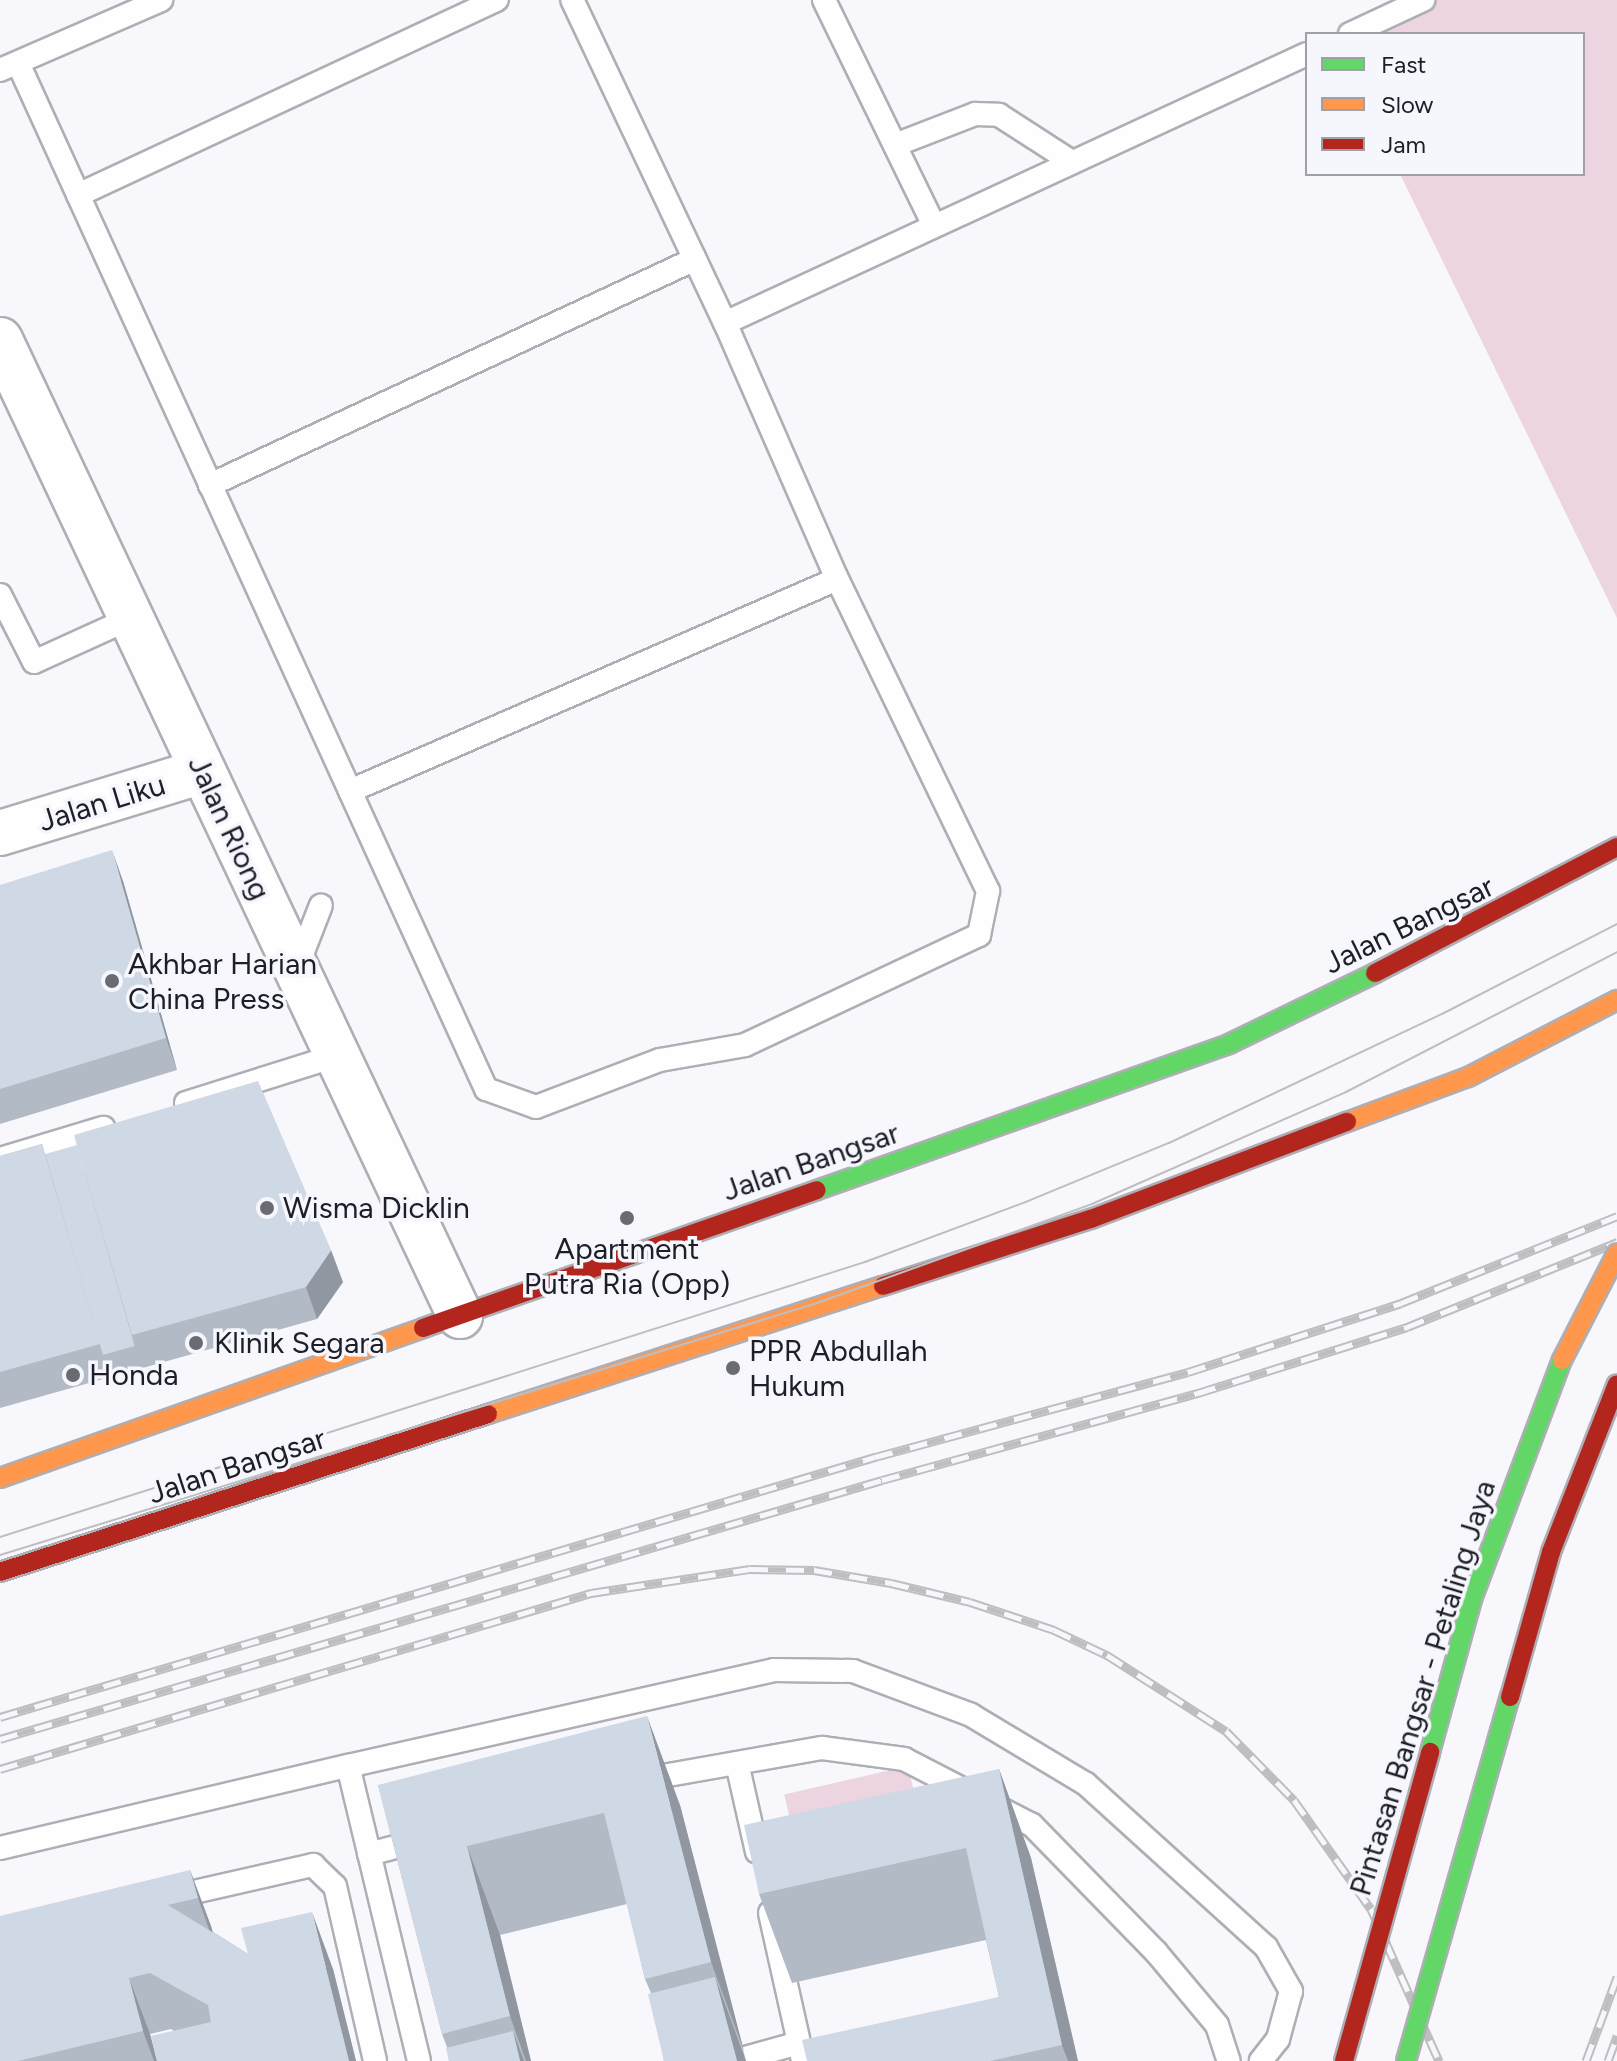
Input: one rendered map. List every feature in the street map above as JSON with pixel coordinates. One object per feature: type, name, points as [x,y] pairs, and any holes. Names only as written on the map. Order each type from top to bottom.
[{"type":"main road","name":"Jalan Bangsar","points":[[0,1478],[1229,1044],[1506,909],[1617,847]]},
{"type":"main road","name":"Jalan Bangsar","points":[[0,1572],[1091,1219],[1468,1077],[1617,1000]]},
{"type":"main road","name":"Pintasan Bangsar - Petaling Jaya","points":[[1344,2061],[1472,1599],[1556,1372],[1617,1253]]},
{"type":"main road","points":[[1406,2061],[1551,1552],[1617,1384]]},
{"type":"street","name":"Jalan Riong","points":[[0,340],[295,974],[338,1055],[460,1316]]},
{"type":"street","name":"Jalan Liku","points":[[0,833],[203,771]]},
{"type":"lane","points":[[161,0],[9,66],[78,195],[486,1089],[536,1107],[660,1060],[745,1045],[979,935],[988,891],[837,579],[725,323],[572,0]]},
{"type":"lane","points":[[78,195],[497,0]]},
{"type":"lane","points":[[824,0],[934,226]]},
{"type":"lane","points":[[1354,32],[1423,0]]},
{"type":"lane","points":[[725,323],[1305,55]]},
{"type":"lane","points":[[895,145],[975,114],[999,115],[1072,162]]},
{"type":"lane","points":[[210,485],[695,259]]},
{"type":"lane","points":[[350,791],[837,579]]},
{"type":"lane","points":[[0,595],[34,662],[131,618]]},
{"type":"lane","points":[[295,974],[321,905]]},
{"type":"lane","points":[[168,1108],[338,1055]]},
{"type":"lane","points":[[0,1159],[123,1122]]},
{"type":"lane","points":[[0,1848],[774,1670],[853,1671],[971,1715],[1086,1784],[1266,1947],[1291,1991],[1278,2039],[1261,2061]]},
{"type":"lane","points":[[612,1788],[672,1771],[822,1748],[904,1759],[1032,1825],[1156,1952],[1217,2025],[1229,2061]]},
{"type":"lane","points":[[734,2061],[801,2052],[737,1763]]},
{"type":"lane","points":[[348,1766],[419,2061]]},
{"type":"lane","points":[[369,1854],[445,1833]]},
{"type":"lane","points":[[149,1902],[313,1865],[335,1886],[375,2061]]},
{"type":"shaded area","points":[[1437,0],[1617,0],[1617,618],[1401,176],[1585,176],[1585,32],[1356,32]]},
{"type":"shaded area","points":[[908,1766],[923,1832],[800,1861],[784,1795]]},
{"type":"building","points":[[112,850],[166,1038],[0,1089],[0,885]]},
{"type":"building","points":[[258,1081],[331,1250],[306,1287],[132,1335],[74,1135]]},
{"type":"building","points":[[42,1144],[100,1344],[0,1372],[0,1156]]},
{"type":"building","points":[[77,1145],[135,1346],[103,1355],[45,1154]]},
{"type":"building","points":[[647,1716],[711,1962],[645,1979],[604,1813],[467,1846],[510,2016],[442,2034],[378,1785]]},
{"type":"building","points":[[999,1769],[1062,2045],[990,2061],[807,2061],[802,2040],[999,1997],[966,1848],[759,1894],[744,1825]]},
{"type":"building","points":[[190,1870],[198,1898],[168,1905],[248,1954],[241,1928],[312,1912],[349,2061],[157,2061],[151,2036],[211,2022],[208,2005],[150,1973],[129,1978],[143,2031],[18,2061],[0,2061],[0,1916]]},
{"type":"building","points":[[715,1977],[737,2061],[664,2061],[648,1994]]},
{"type":"building","points":[[513,2031],[520,2061],[449,2061],[446,2048]]},
{"type":"tram line","points":[[0,1537],[865,1262],[1028,1201],[1169,1143],[1442,1014],[1617,924]]},
{"type":"tram line","points":[[0,1555],[817,1303],[1092,1204],[1346,1092],[1617,952]]},
{"type":"railway","points":[[0,1717],[875,1457],[1188,1372],[1401,1303],[1617,1216]]},
{"type":"railway","points":[[0,1739],[882,1480],[1198,1393],[1407,1327],[1617,1242]]},
{"type":"railway","points":[[0,1769],[591,1593],[750,1569],[814,1570],[891,1583],[970,1602],[1054,1630],[1107,1655],[1226,1731],[1294,1800],[1371,1909],[1439,2061]]},
{"type":"railway","points":[[1586,2061],[1617,1977]]},
{"type":"railway","points":[[1608,2061],[1617,2036]]},
{"type":"traffic: fast","points":[[817,1190],[1229,1044],[1375,973]]},
{"type":"traffic: fast","points":[[1430,1752],[1472,1599],[1562,1360]]},
{"type":"traffic: fast","points":[[1406,2061],[1510,1697]]},
{"type":"traffic: slow","points":[[1347,1122],[1468,1077],[1617,1000]]},
{"type":"traffic: slow","points":[[1562,1360],[1617,1253]]},
{"type":"traffic: slow","points":[[488,1414],[883,1286]]},
{"type":"traffic: slow","points":[[0,1478],[423,1328]]},
{"type":"traffic: jam","points":[[1375,973],[1617,847]]},
{"type":"traffic: jam","points":[[883,1286],[1091,1219],[1347,1122]]},
{"type":"traffic: jam","points":[[423,1328],[817,1190]]},
{"type":"traffic: jam","points":[[1510,1697],[1551,1552],[1617,1384]]},
{"type":"traffic: jam","points":[[0,1572],[488,1414]]},
{"type":"traffic: jam","points":[[1344,2061],[1430,1752]]},
{"type":"place","name":"Akhbar Harian China Press","points":[[112,981]]},
{"type":"place","name":"Wisma Dicklin","points":[[267,1208]]},
{"type":"place","name":"Apartment Putra Ria (Opp)","points":[[627,1218]]},
{"type":"place","name":"Klinik Segara","points":[[196,1343]]},
{"type":"place","name":"PPR Abdullah Hukum","points":[[733,1368]]},
{"type":"place","name":"Honda","points":[[73,1375]]}]
